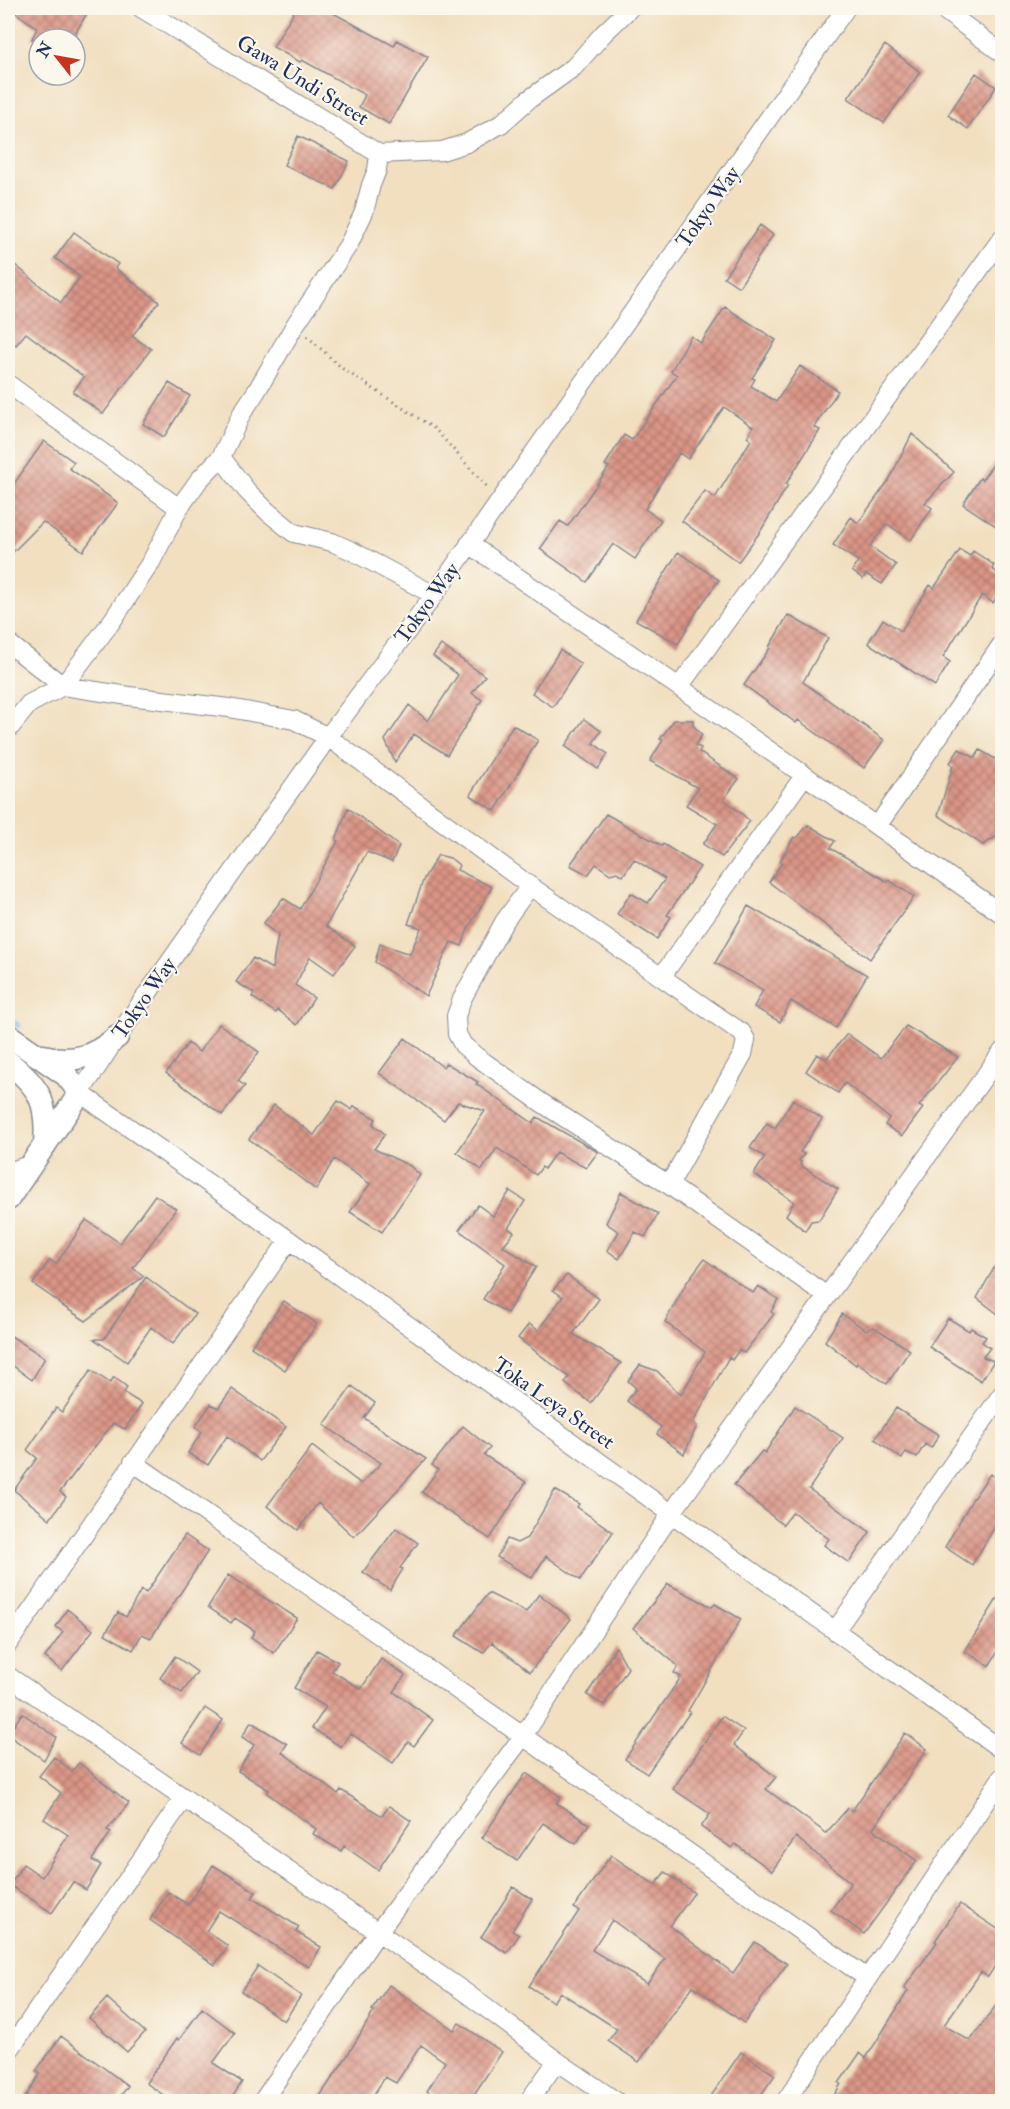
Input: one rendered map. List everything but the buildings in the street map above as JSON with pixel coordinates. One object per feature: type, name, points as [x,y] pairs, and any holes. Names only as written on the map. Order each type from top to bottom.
[{"type":"main road","points":[[8,1035],[66,1075],[80,1093]]},
{"type":"main road","points":[[37,1054],[54,1059],[71,1060],[88,1057],[104,1049],[117,1037]]},
{"type":"main road","points":[[8,1062],[53,1088],[80,1093]]},
{"type":"main road","points":[[8,1062],[26,1077],[40,1097],[47,1121],[45,1145]]},
{"type":"main road","name":"Tokyo Way","points":[[8,1199],[80,1093]]},
{"type":"street","name":"Gawa Undi Street","points":[[141,8],[379,154]]},
{"type":"street","points":[[8,730],[28,704],[63,686],[112,621],[151,562],[179,508],[199,480],[221,457],[242,413],[295,325],[349,244],[364,212],[377,170],[379,154],[442,151],[467,143],[501,124],[528,100],[574,67],[630,8]]},
{"type":"street","name":"Tokyo Way","points":[[80,1093],[328,737],[434,595],[846,8]]},
{"type":"street","points":[[941,8],[1002,53]]},
{"type":"street","points":[[679,687],[1002,238]]},
{"type":"street","points":[[8,384],[179,508]]},
{"type":"street","points":[[221,457],[254,498],[294,533],[332,542],[434,595]]},
{"type":"street","points":[[469,544],[878,825],[1002,914]]},
{"type":"street","points":[[8,643],[63,686],[229,708],[294,720],[328,737],[530,886],[742,1033],[746,1040],[743,1054],[669,1185]]},
{"type":"street","points":[[878,825],[1002,644]]},
{"type":"street","points":[[662,976],[804,776]]},
{"type":"street","points":[[530,886],[504,922],[462,999],[456,1016],[457,1034],[463,1045],[542,1103],[669,1185],[827,1296]]},
{"type":"street","points":[[262,2102],[378,1932],[523,1736],[671,1514],[1002,1052]]},
{"type":"street","name":"Toka Leya Street","points":[[80,1093],[1002,1750]]},
{"type":"street","points":[[8,1172],[32,1164]]},
{"type":"street","points":[[8,1644],[289,1240]]},
{"type":"street","points":[[835,1631],[1002,1394]]},
{"type":"street","points":[[133,1462],[867,1978]]},
{"type":"street","points":[[8,1676],[466,1993],[557,2061],[617,2102]]},
{"type":"street","points":[[785,2102],[1002,1777]]},
{"type":"street","points":[[8,2052],[184,1798]]},
{"type":"street","points":[[528,2102],[557,2061]]},
{"type":"path","points":[[295,325],[343,369],[435,429],[500,500]]},
{"type":"waterway","points":[[8,1018],[19,1026]]}]
